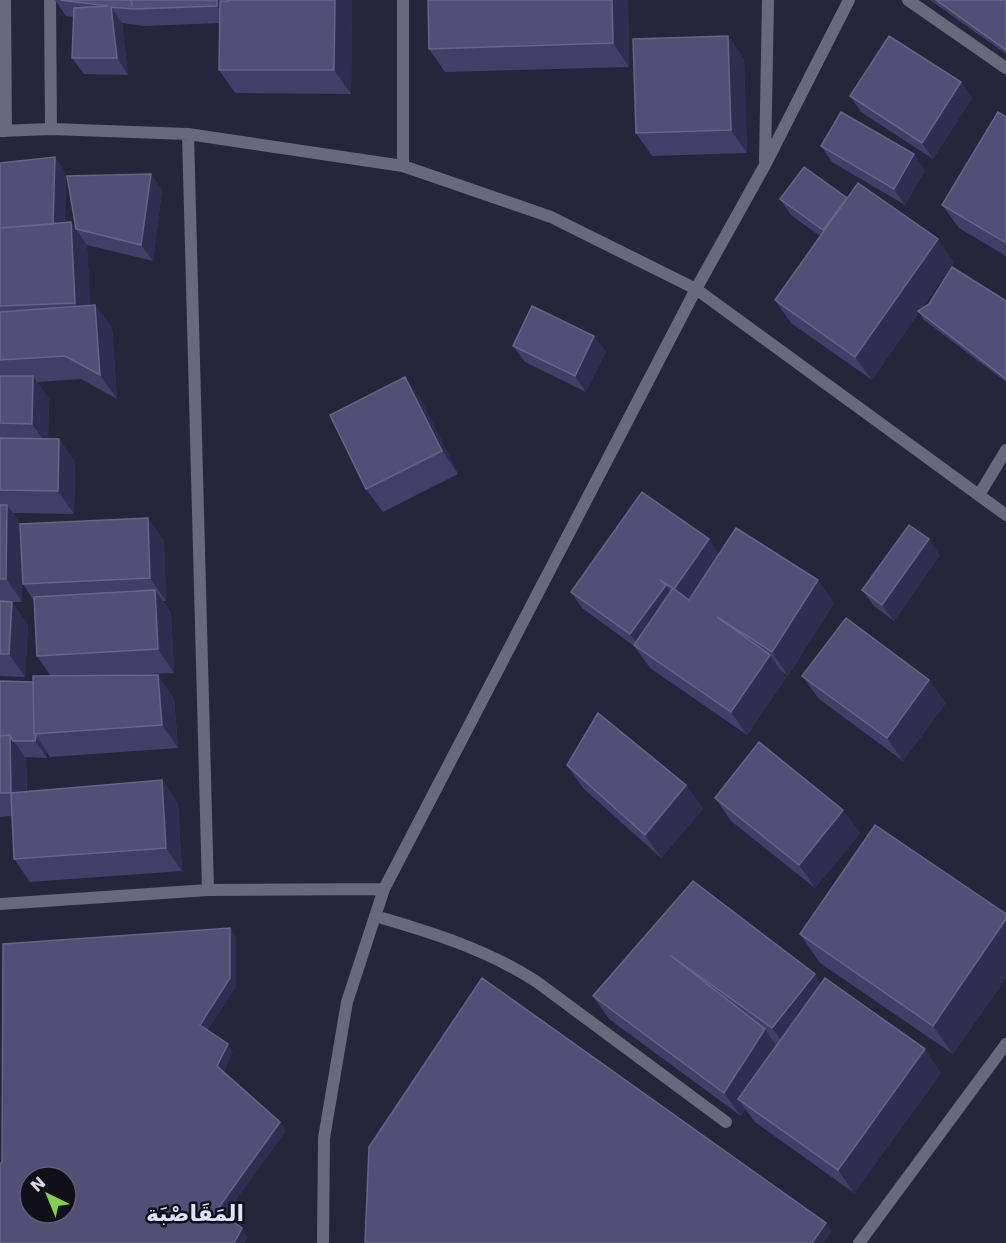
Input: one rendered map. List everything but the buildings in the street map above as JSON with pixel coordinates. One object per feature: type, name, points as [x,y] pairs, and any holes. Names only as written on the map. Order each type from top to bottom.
[{"type":"street","points":[[4,0],[3,131],[51,129],[188,134],[403,166],[551,217],[696,289],[1006,515]]},
{"type":"street","points":[[50,0],[51,129]]},
{"type":"street","points":[[403,0],[403,166]]},
{"type":"street","points":[[765,165],[768,0]]},
{"type":"street","points":[[323,1243],[324,1138],[347,1002],[384,889],[696,289],[765,165],[849,0]]},
{"type":"street","points":[[908,0],[1006,69]]},
{"type":"street","points":[[188,134],[208,890]]},
{"type":"street","points":[[979,495],[1006,450]]},
{"type":"street","points":[[0,904],[208,890],[384,889]]},
{"type":"street","points":[[375,916],[432,933],[507,963],[537,981],[726,1122]]},
{"type":"street","points":[[859,1243],[1006,1044]]},
{"type":"district","name":"المَقَاصْبَة","points":[[195,1213]]}]
